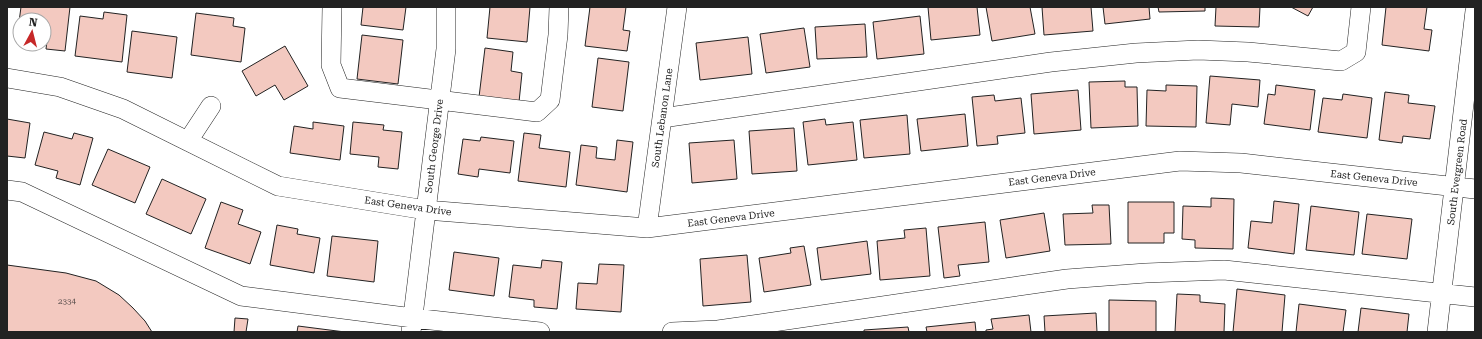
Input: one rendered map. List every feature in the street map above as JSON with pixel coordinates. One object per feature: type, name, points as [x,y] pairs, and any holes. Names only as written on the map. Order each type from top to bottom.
[{"type":"street","points":[[332,7],[331,65],[340,88],[537,112],[550,100],[558,35],[559,7]]},
{"type":"street","name":"South George Drive","points":[[412,325],[446,49],[446,7]]},
{"type":"street","name":"South Lebanon Lane","points":[[647,228],[677,7]]},
{"type":"street","points":[[662,118],[1051,62],[1136,53],[1198,50],[1248,52],[1342,61],[1356,52],[1361,7]]},
{"type":"street","name":"South Evergreen Road","points":[[1437,332],[1472,65],[1475,11]]},
{"type":"street","name":"East Geneva Drive","points":[[7,78],[60,87],[123,109],[278,186],[426,210],[647,228],[1180,161],[1241,163],[1475,189]]},
{"type":"street","points":[[188,141],[211,106]]},
{"type":"street","points":[[7,190],[22,192],[241,296],[412,325],[540,332]]},
{"type":"street","points":[[672,332],[725,329],[1067,279],[1146,273],[1224,270],[1475,297]]},
{"type":"building","points":[[21,7],[70,7],[65,51],[52,50],[52,12],[20,12]]},
{"type":"building","points":[[363,7],[406,7],[403,30],[361,25]]},
{"type":"building","points":[[490,7],[530,7],[527,42],[487,38]]},
{"type":"building","points":[[590,7],[626,7],[623,30],[630,31],[627,51],[585,46]]},
{"type":"building","points":[[928,7],[977,7],[980,35],[931,40]]},
{"type":"building","points":[[986,7],[1030,7],[1035,34],[992,41]]},
{"type":"building","points":[[1042,7],[1091,7],[1093,31],[1044,35]]},
{"type":"building","points":[[1103,7],[1149,7],[1150,19],[1105,24]]},
{"type":"building","points":[[1158,7],[1205,7],[1205,11],[1159,12]]},
{"type":"building","points":[[1216,7],[1260,7],[1259,27],[1215,26]]},
{"type":"building","points":[[1291,7],[1313,7],[1308,16]]},
{"type":"building","points":[[1386,7],[1427,7],[1424,29],[1432,30],[1429,51],[1382,45]]},
{"type":"building","points":[[104,12],[127,15],[122,62],[75,56],[80,16],[103,19]]},
{"type":"building","points":[[196,13],[234,18],[233,26],[245,28],[241,62],[191,55]]},
{"type":"building","points":[[920,16],[924,54],[877,59],[873,22]]},
{"type":"building","points":[[865,24],[867,57],[817,59],[815,27]]},
{"type":"building","points":[[804,28],[810,67],[766,73],[760,34]]},
{"type":"building","points":[[132,31],[177,37],[172,78],[127,72]]},
{"type":"building","points":[[362,35],[403,40],[398,84],[357,79]]},
{"type":"building","points":[[748,37],[752,74],[700,80],[696,43]]},
{"type":"building","points":[[285,46],[308,86],[284,100],[275,85],[256,96],[242,71]]},
{"type":"building","points":[[485,48],[513,52],[511,71],[522,73],[519,102],[479,97]]},
{"type":"building","points":[[598,58],[629,62],[623,111],[592,107]]},
{"type":"building","points":[[1210,76],[1260,80],[1258,107],[1232,104],[1230,125],[1206,123]]},
{"type":"building","points":[[1125,81],[1125,87],[1137,87],[1138,126],[1091,128],[1089,82]]},
{"type":"building","points":[[1166,85],[1197,86],[1196,127],[1146,126],[1147,90],[1166,91]]},
{"type":"building","points":[[1276,85],[1315,90],[1310,130],[1264,124],[1268,94],[1275,95]]},
{"type":"building","points":[[1078,90],[1081,130],[1034,134],[1031,94]]},
{"type":"building","points":[[1385,92],[1409,95],[1408,103],[1435,106],[1430,139],[1403,136],[1402,143],[1379,140]]},
{"type":"building","points":[[1343,94],[1372,98],[1367,138],[1318,132],[1323,98],[1342,100]]},
{"type":"building","points":[[994,95],[995,101],[1021,98],[1025,133],[997,136],[998,144],[977,146],[972,97]]},
{"type":"building","points":[[965,114],[968,146],[921,151],[917,119]]},
{"type":"building","points":[[907,115],[910,154],[864,158],[860,120]]},
{"type":"building","points":[[7,119],[30,123],[25,158],[7,156]]},
{"type":"building","points":[[825,119],[826,125],[853,122],[857,160],[808,165],[803,122]]},
{"type":"building","points":[[313,122],[344,126],[340,160],[290,153],[294,126],[313,129]]},
{"type":"building","points":[[353,122],[384,125],[383,130],[402,132],[398,169],[378,167],[379,157],[350,154]]},
{"type":"building","points":[[794,128],[797,171],[752,174],[749,131]]},
{"type":"building","points":[[44,132],[72,139],[74,133],[93,138],[80,185],[56,178],[58,171],[35,165]]},
{"type":"building","points":[[524,133],[541,135],[539,148],[570,152],[566,187],[518,181]]},
{"type":"building","points":[[481,137],[514,141],[510,173],[479,169],[478,177],[458,174],[463,139],[480,141]]},
{"type":"building","points":[[617,140],[633,142],[627,192],[576,185],[581,145],[597,147],[596,158],[615,160]]},
{"type":"building","points":[[734,140],[737,179],[692,183],[689,143]]},
{"type":"building","points":[[108,149],[150,167],[135,203],[92,185]]},
{"type":"building","points":[[162,179],[206,199],[191,234],[146,214]]},
{"type":"building","points":[[1211,198],[1234,199],[1233,249],[1195,248],[1195,240],[1182,239],[1183,206],[1211,207]]},
{"type":"building","points":[[1274,201],[1299,204],[1294,254],[1248,248],[1251,221],[1272,223]]},
{"type":"building","points":[[221,202],[243,210],[238,224],[261,232],[250,264],[205,248]]},
{"type":"building","points":[[1128,202],[1174,202],[1174,233],[1164,233],[1164,243],[1128,243]]},
{"type":"building","points":[[1092,205],[1109,205],[1111,244],[1065,245],[1063,214],[1093,213]]},
{"type":"building","points":[[1311,206],[1359,212],[1354,255],[1306,250]]},
{"type":"building","points":[[1044,213],[1050,251],[1006,258],[1000,220]]},
{"type":"building","points":[[1367,214],[1412,219],[1407,259],[1362,254]]},
{"type":"building","points":[[985,222],[989,262],[958,265],[960,276],[944,278],[938,227]]},
{"type":"building","points":[[277,225],[298,229],[297,234],[320,238],[314,273],[270,265]]},
{"type":"building","points":[[926,228],[930,276],[880,280],[877,241],[905,238],[904,230]]},
{"type":"building","points":[[332,236],[378,241],[374,282],[327,276]]},
{"type":"building","points":[[867,241],[871,274],[821,280],[817,248]]},
{"type":"building","points":[[804,246],[811,285],[764,292],[759,258],[791,253],[790,248]]},
{"type":"building","points":[[454,252],[499,258],[494,296],[449,290]]},
{"type":"building","points":[[747,255],[751,302],[703,306],[700,259]]},
{"type":"building","points":[[542,260],[562,262],[557,309],[534,307],[534,300],[509,297],[513,265],[541,268]]},
{"type":"building","points":[[599,264],[624,265],[621,312],[576,309],[578,283],[597,284]]},
{"type":"building","points":[[7,265],[66,273],[96,281],[119,295],[145,321],[152,332],[7,332]]},
{"type":"building","points":[[1237,289],[1285,295],[1282,332],[1233,332]]},
{"type":"building","points":[[1177,294],[1200,295],[1200,302],[1225,304],[1224,332],[1175,332]]},
{"type":"building","points":[[1109,300],[1156,301],[1156,332],[1109,332]]},
{"type":"building","points":[[1299,304],[1346,310],[1343,332],[1296,332]]},
{"type":"building","points":[[1361,308],[1409,314],[1407,332],[1358,332]]},
{"type":"building","points":[[1096,313],[1097,332],[1045,332],[1044,316]]},
{"type":"building","points":[[1029,315],[1031,332],[986,332],[986,330],[993,329],[991,319]]},
{"type":"building","points":[[235,318],[248,319],[246,332],[234,332]]},
{"type":"building","points":[[975,322],[976,332],[927,332],[926,327]]},
{"type":"building","points":[[298,326],[345,332],[297,332]]},
{"type":"building","points":[[908,327],[909,332],[864,332],[864,330]]}]
